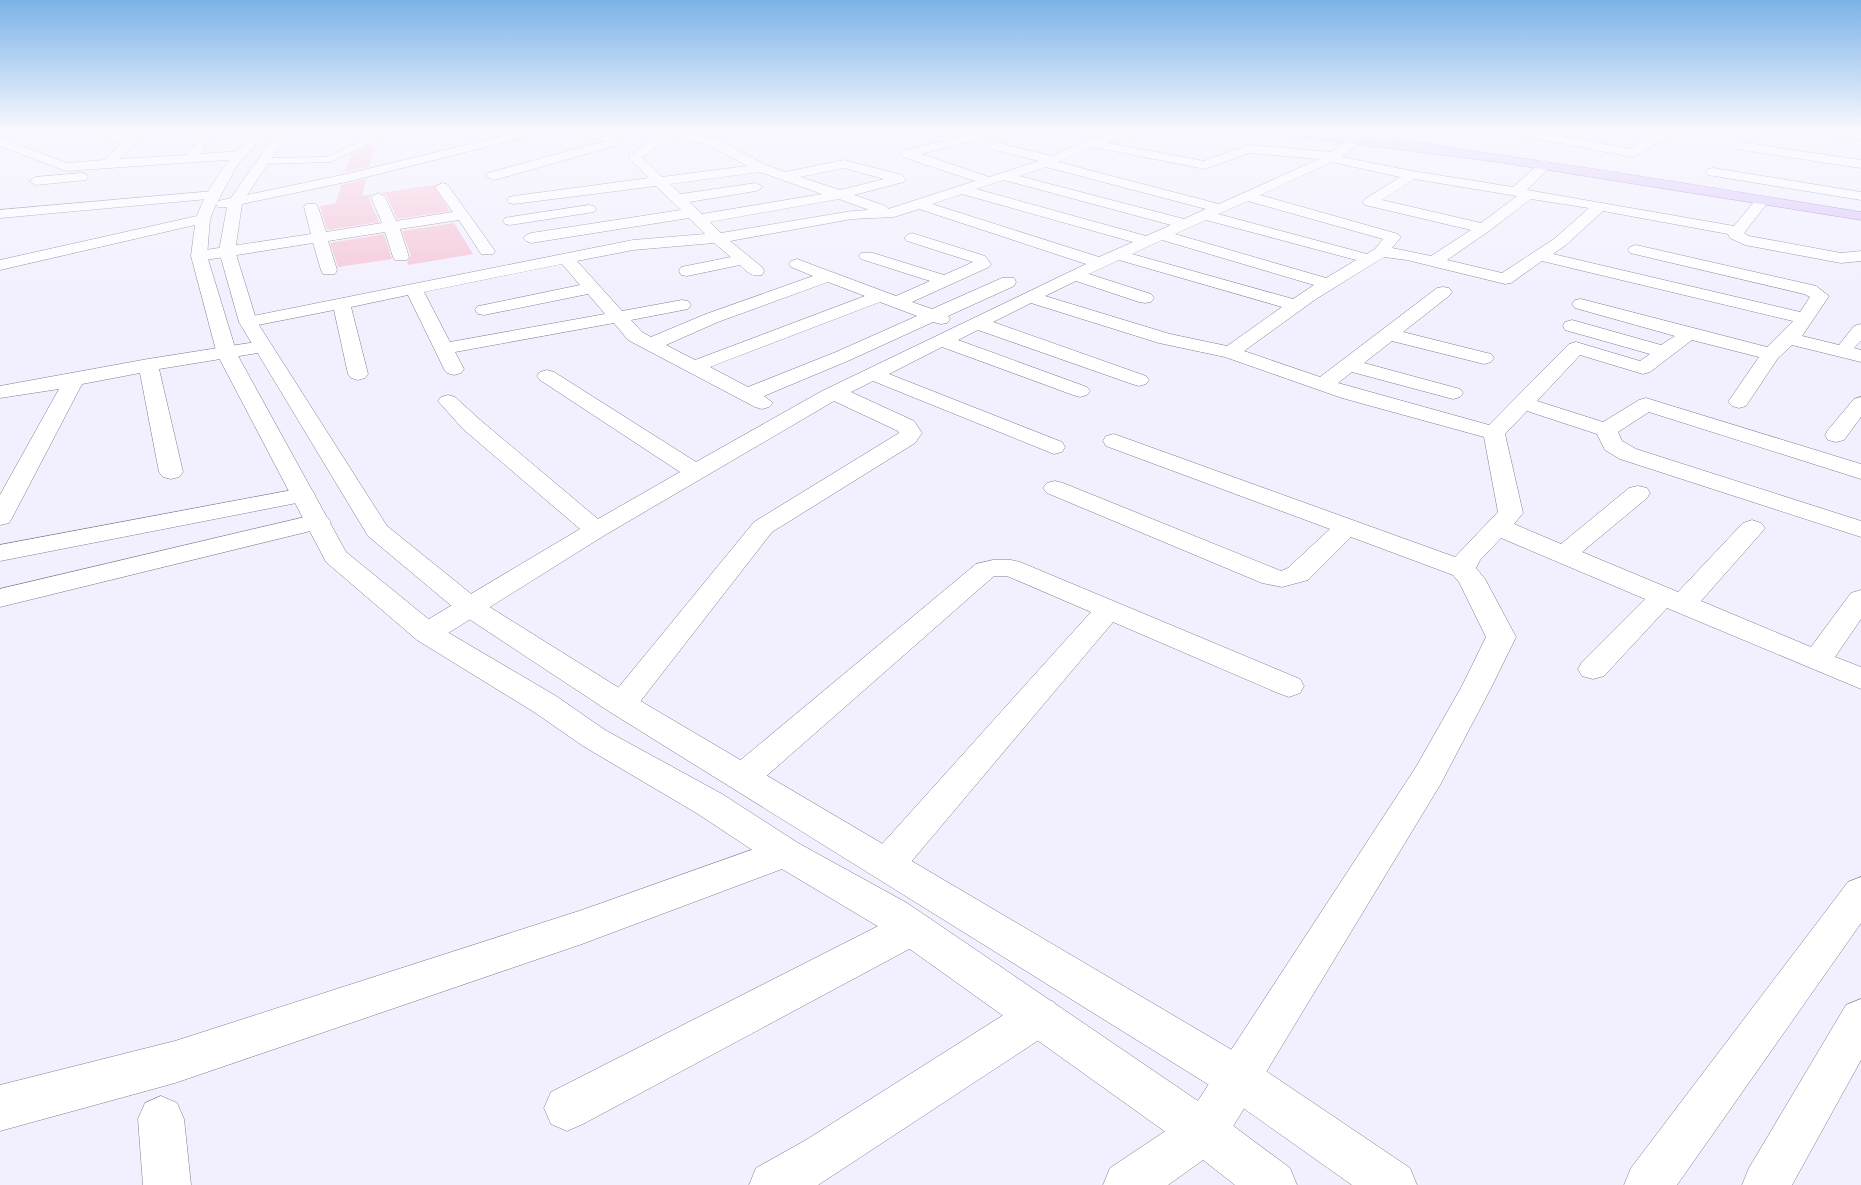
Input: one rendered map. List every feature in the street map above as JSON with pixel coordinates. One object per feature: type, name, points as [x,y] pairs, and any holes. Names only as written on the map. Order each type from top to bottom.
[{"type":"main road","points":[[1662,184],[1861,216]]},
{"type":"main road","points":[[1700,184],[1861,211]]},
{"type":"street","points":[[79,198],[90,184]]},
{"type":"street","points":[[227,184],[213,204],[213,253],[226,354],[307,458],[377,531],[470,607],[621,704],[1238,1078],[1393,1185]]},
{"type":"street","points":[[0,264],[213,204],[295,184]]},
{"type":"street","points":[[37,225],[213,204],[314,184]]},
{"type":"street","points":[[514,200],[635,184]]},
{"type":"street","points":[[664,184],[718,238],[756,271]]},
{"type":"street","points":[[656,198],[677,197],[753,184]]},
{"type":"street","points":[[808,184],[894,213]]},
{"type":"street","points":[[531,238],[839,195],[879,184]]},
{"type":"street","points":[[918,184],[955,191],[1154,238],[1328,284]]},
{"type":"street","points":[[0,392],[37,376],[74,380],[148,365],[226,354],[255,335],[341,304],[634,245],[718,238],[852,215],[894,213],[973,184]]},
{"type":"street","points":[[1038,184],[1185,224]]},
{"type":"street","points":[[1123,184],[1211,212],[1375,255],[1407,255],[1505,279],[1560,242],[1600,206]]},
{"type":"street","points":[[428,633],[596,530],[834,393],[1074,275],[1272,184]]},
{"type":"street","points":[[1398,184],[1370,202],[1484,228]]},
{"type":"street","points":[[1469,184],[1738,231]]},
{"type":"street","points":[[1434,261],[1484,228],[1530,184]]},
{"type":"street","points":[[1789,184],[1861,196]]},
{"type":"street","points":[[442,187],[487,251]]},
{"type":"street","points":[[1230,352],[1296,305],[1375,255],[1394,237],[1246,196]]},
{"type":"street","points":[[378,197],[391,226],[401,257]]},
{"type":"street","points":[[1762,201],[1735,235],[1745,240],[1841,258],[1861,256]]},
{"type":"street","points":[[0,214],[57,209],[213,204]]},
{"type":"street","points":[[918,204],[1109,259],[1296,305]]},
{"type":"street","points":[[310,207],[329,270]]},
{"type":"street","points":[[510,221],[598,207]]},
{"type":"street","points":[[57,209],[81,220]]},
{"type":"street","points":[[213,253],[463,215]]},
{"type":"street","points":[[780,228],[794,241]]},
{"type":"street","points":[[897,302],[981,266],[983,262],[912,238]]},
{"type":"street","points":[[1636,250],[1818,293],[1819,298],[1796,329],[1771,354],[1739,402]]},
{"type":"street","points":[[213,253],[255,335],[307,458],[303,495],[336,556],[428,633],[545,704],[594,738],[710,804],[784,853],[893,915],[1204,1132],[1273,1185]]},
{"type":"street","points":[[867,256],[946,281]]},
{"type":"street","points":[[1540,256],[1796,329],[1857,349],[1861,330]]},
{"type":"street","points":[[566,259],[635,336],[790,418]]},
{"type":"street","points":[[687,271],[743,260]]},
{"type":"street","points":[[797,264],[931,315],[1139,380]]},
{"type":"street","points":[[578,273],[596,270]]},
{"type":"street","points":[[1074,275],[1145,298]]},
{"type":"street","points":[[650,344],[712,318],[828,276]]},
{"type":"street","points":[[747,395],[795,377],[1008,282]]},
{"type":"street","points":[[484,310],[593,288]]},
{"type":"street","points":[[414,290],[454,369]]},
{"type":"street","points":[[1323,385],[1443,292]]},
{"type":"street","points":[[694,367],[880,296]]},
{"type":"street","points":[[1030,297],[1166,339],[1230,352],[1350,394],[1494,433]]},
{"type":"street","points":[[341,304],[358,374]]},
{"type":"street","points":[[1581,304],[1689,334],[1771,354]]},
{"type":"street","points":[[443,349],[682,305]]},
{"type":"street","points":[[1572,326],[1664,352]]},
{"type":"street","points":[[1387,334],[1484,358]]},
{"type":"street","points":[[1494,433],[1576,348],[1643,368],[1689,334]]},
{"type":"street","points":[[941,340],[1080,391]]},
{"type":"street","points":[[148,365],[171,472]]},
{"type":"street","points":[[1348,365],[1453,393]]},
{"type":"street","points":[[872,374],[1054,447]]},
{"type":"street","points":[[547,376],[696,472]]},
{"type":"street","points":[[0,518],[74,380]]},
{"type":"street","points":[[621,704],[763,527],[907,438],[911,433],[906,426],[834,393]]},
{"type":"street","points":[[448,401],[471,424],[596,530]]},
{"type":"street","points":[[1522,403],[1606,430],[1613,445],[1628,454],[1861,529]]},
{"type":"street","points":[[1836,435],[1861,403]]},
{"type":"street","points":[[1606,430],[1646,404],[1861,472]]},
{"type":"street","points":[[1462,569],[1468,557],[1511,513],[1494,433]]},
{"type":"street","points":[[1114,441],[1462,569],[1471,579],[1501,637],[1428,776],[1204,1132],[1127,1185]]},
{"type":"street","points":[[1055,488],[1272,576],[1282,578],[1298,574],[1348,527]]},
{"type":"street","points":[[1564,554],[1638,493]]},
{"type":"street","points":[[0,552],[28,549],[303,495]]},
{"type":"street","points":[[0,598],[67,584],[318,522]]},
{"type":"street","points":[[1498,526],[1861,679]]},
{"type":"street","points":[[1593,669],[1752,528]]},
{"type":"street","points":[[743,777],[986,570],[993,568],[1011,568],[1289,686]]},
{"type":"street","points":[[1817,660],[1861,599]]},
{"type":"street","points":[[887,864],[1109,609]]},
{"type":"street","points":[[0,1108],[175,1062],[582,927],[784,853]]},
{"type":"street","points":[[1648,1185],[1861,893]]},
{"type":"street","points":[[567,1108],[912,928]]},
{"type":"street","points":[[773,1185],[822,1156],[1039,1016]]},
{"type":"street","points":[[1766,1185],[1861,1019]]},
{"type":"street","points":[[161,1119],[167,1185]]},
{"type":"building","points":[[365,184],[362,196],[372,194],[369,198],[379,222],[327,230],[320,206],[336,203],[341,185]]},
{"type":"building","points":[[433,185],[450,211],[397,219],[387,196],[381,193]]},
{"type":"building","points":[[454,223],[473,254],[408,265],[407,262],[411,256],[402,231]]},
{"type":"building","points":[[384,234],[392,259],[338,267],[330,243]]}]
